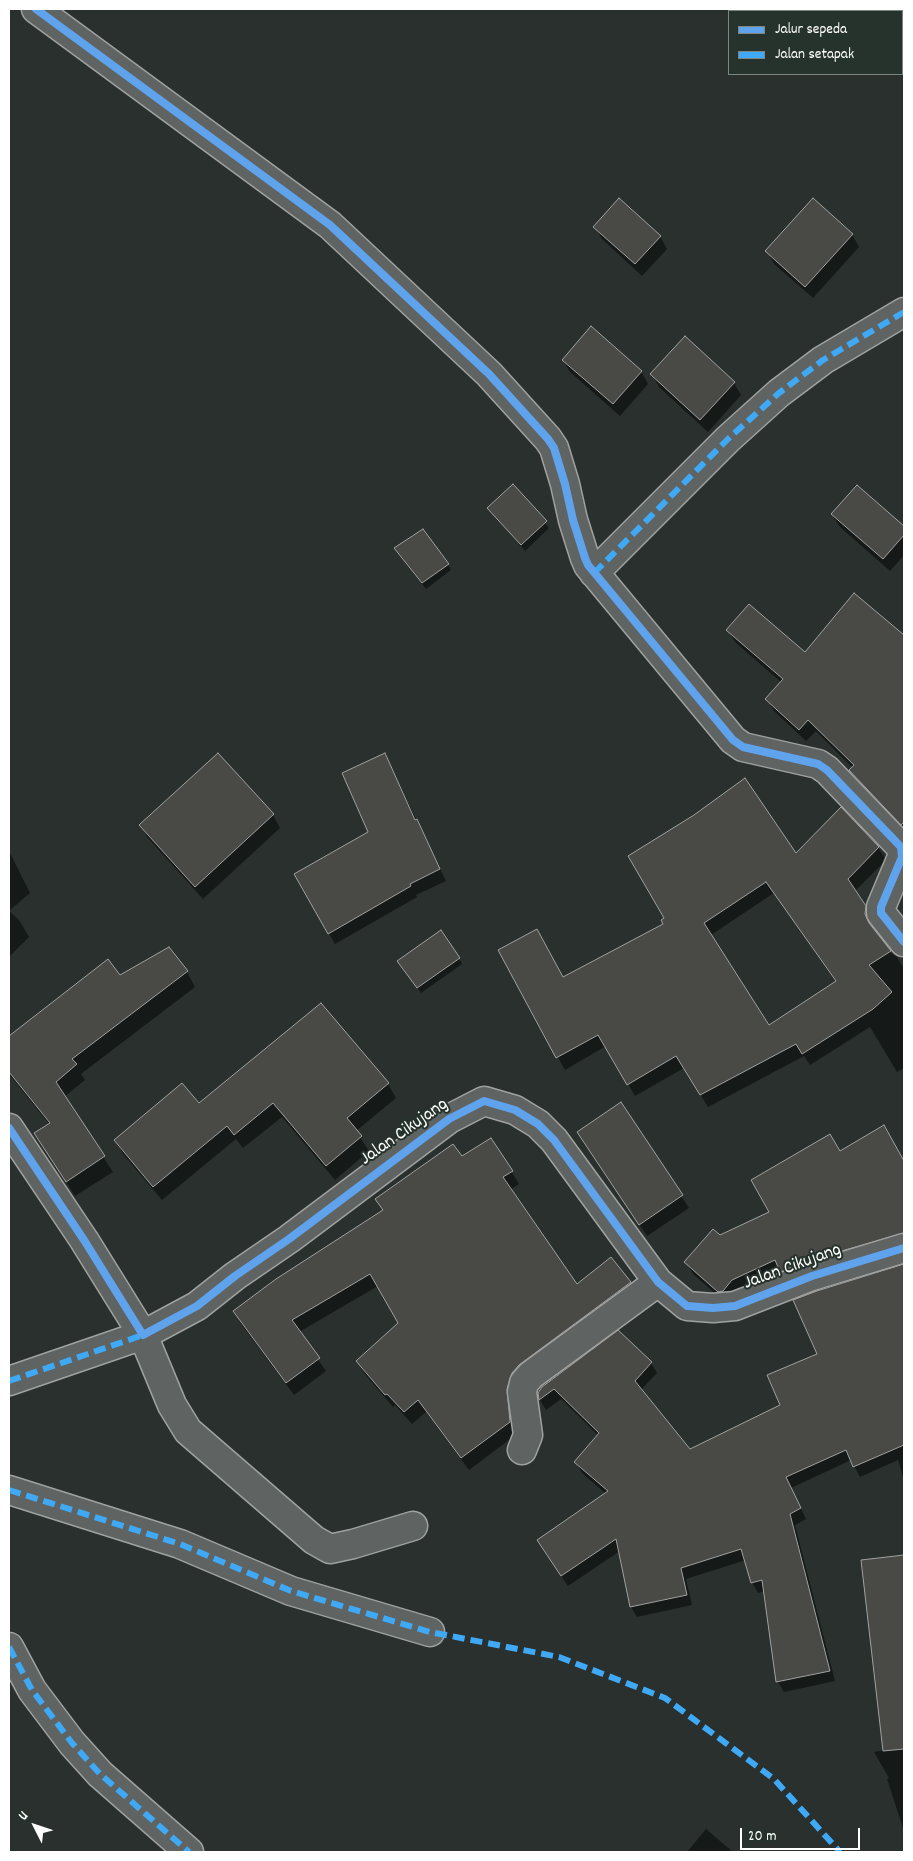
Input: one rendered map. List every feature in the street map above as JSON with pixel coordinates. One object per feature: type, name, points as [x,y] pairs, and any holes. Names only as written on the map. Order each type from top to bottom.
[{"type":"street","points":[[36,9],[330,225],[490,374],[554,448],[584,558],[594,573],[733,740],[743,747],[818,764],[827,770],[900,847],[902,857],[881,907],[881,913],[904,942]]},
{"type":"street","points":[[594,573],[728,439],[778,393],[823,360],[904,312]]},
{"type":"street","name":"Jalan Cikujang","points":[[9,1382],[143,1335],[196,1306],[449,1119],[484,1101],[515,1110],[538,1124],[549,1135],[658,1282],[687,1306],[713,1308],[735,1306],[812,1276],[904,1248]]},
{"type":"street","points":[[9,1128],[84,1240],[143,1335],[172,1404],[188,1431],[314,1540],[330,1549],[413,1526]]},
{"type":"street","points":[[522,1450],[528,1435],[522,1392],[524,1383],[531,1375],[658,1282]]},
{"type":"street","points":[[9,1490],[180,1544],[291,1591],[430,1632]]},
{"type":"street","points":[[9,1647],[32,1690],[72,1744],[100,1774],[189,1852]]},
{"type":"building","points":[[619,198],[661,236],[635,264],[593,227]]},
{"type":"building","points":[[813,198],[853,234],[805,287],[765,251]]},
{"type":"building","points":[[591,326],[642,371],[613,404],[562,360]]},
{"type":"building","points":[[685,336],[735,382],[700,420],[650,374]]},
{"type":"building","points":[[513,484],[547,521],[521,545],[487,508]]},
{"type":"building","points":[[857,485],[904,526],[904,535],[883,559],[831,514]]},
{"type":"building","points":[[423,529],[449,564],[422,583],[394,548]]},
{"type":"building","points":[[854,593],[904,635],[904,822],[901,825],[849,770],[854,765],[808,720],[799,730],[765,699],[783,679],[726,630],[749,604],[805,652]]},
{"type":"building","points":[[218,753],[274,814],[195,887],[139,825]]},
{"type":"building","points":[[385,753],[415,820],[417,819],[440,869],[410,884],[411,886],[328,934],[294,874],[368,832],[342,773]]},
{"type":"building","points":[[745,778],[796,853],[841,807],[879,847],[848,879],[866,906],[865,914],[869,923],[891,951],[869,965],[892,992],[873,1009],[802,1054],[796,1044],[700,1095],[676,1056],[627,1085],[598,1035],[556,1058],[498,950],[537,929],[563,977],[663,924],[661,920],[664,918],[628,856],[694,815]],"holes":[[[766,882],[836,981],[769,1025],[704,923]]]},
{"type":"building","points":[[441,930],[460,958],[417,988],[397,961]]},
{"type":"building","points":[[169,947],[188,971],[72,1059],[77,1064],[56,1082],[105,1156],[66,1182],[34,1133],[50,1123],[9,1072],[9,1036],[108,959],[120,975]]},
{"type":"building","points":[[321,1003],[389,1083],[347,1118],[362,1136],[326,1166],[273,1103],[234,1135],[227,1126],[153,1187],[114,1140],[182,1083],[199,1103]]},
{"type":"building","points":[[621,1102],[683,1195],[639,1225],[577,1132]]},
{"type":"building","points":[[884,1125],[904,1161],[904,1233],[807,1261],[780,1272],[775,1260],[732,1280],[723,1291],[718,1292],[684,1262],[713,1229],[720,1235],[769,1212],[751,1180],[830,1134],[840,1151]]},
{"type":"building","points":[[491,1138],[513,1171],[503,1177],[577,1284],[611,1257],[631,1282],[519,1365],[512,1373],[507,1389],[510,1422],[461,1458],[418,1400],[404,1412],[387,1394],[385,1395],[356,1361],[398,1323],[370,1274],[292,1320],[320,1358],[286,1383],[233,1311],[276,1279],[383,1210],[375,1199],[453,1144],[462,1156]]},
{"type":"building","points":[[904,1264],[904,1445],[853,1467],[846,1450],[786,1477],[801,1508],[790,1514],[830,1671],[776,1682],[762,1580],[751,1583],[741,1549],[681,1568],[687,1595],[630,1607],[616,1539],[561,1576],[537,1540],[608,1491],[574,1462],[599,1433],[554,1389],[539,1400],[538,1393],[542,1387],[618,1330],[652,1362],[635,1381],[690,1449],[780,1405],[767,1375],[817,1354],[793,1300]]},
{"type":"building","points":[[904,1555],[904,1749],[883,1751],[861,1560]]},
{"type":"marked path","points":[[594,573],[728,439],[779,393],[823,360],[904,312]]},
{"type":"marked path","points":[[9,1381],[143,1335]]},
{"type":"marked path","points":[[9,1490],[180,1544],[291,1591],[430,1632],[559,1657],[665,1698],[774,1779],[840,1852]]},
{"type":"marked path","points":[[9,1647],[32,1690],[72,1743],[100,1774],[189,1852]]},
{"type":"cycle path","points":[[36,9],[330,225],[489,374],[554,448],[573,520],[588,565],[733,740],[743,747],[818,764],[827,770],[901,847],[902,857],[881,907],[881,913],[904,942]]},
{"type":"cycle path","points":[[9,1128],[84,1240],[143,1335],[197,1306],[449,1119],[484,1101],[515,1110],[538,1124],[554,1140],[658,1282],[687,1306],[713,1308],[735,1306],[812,1276],[904,1248]]}]
